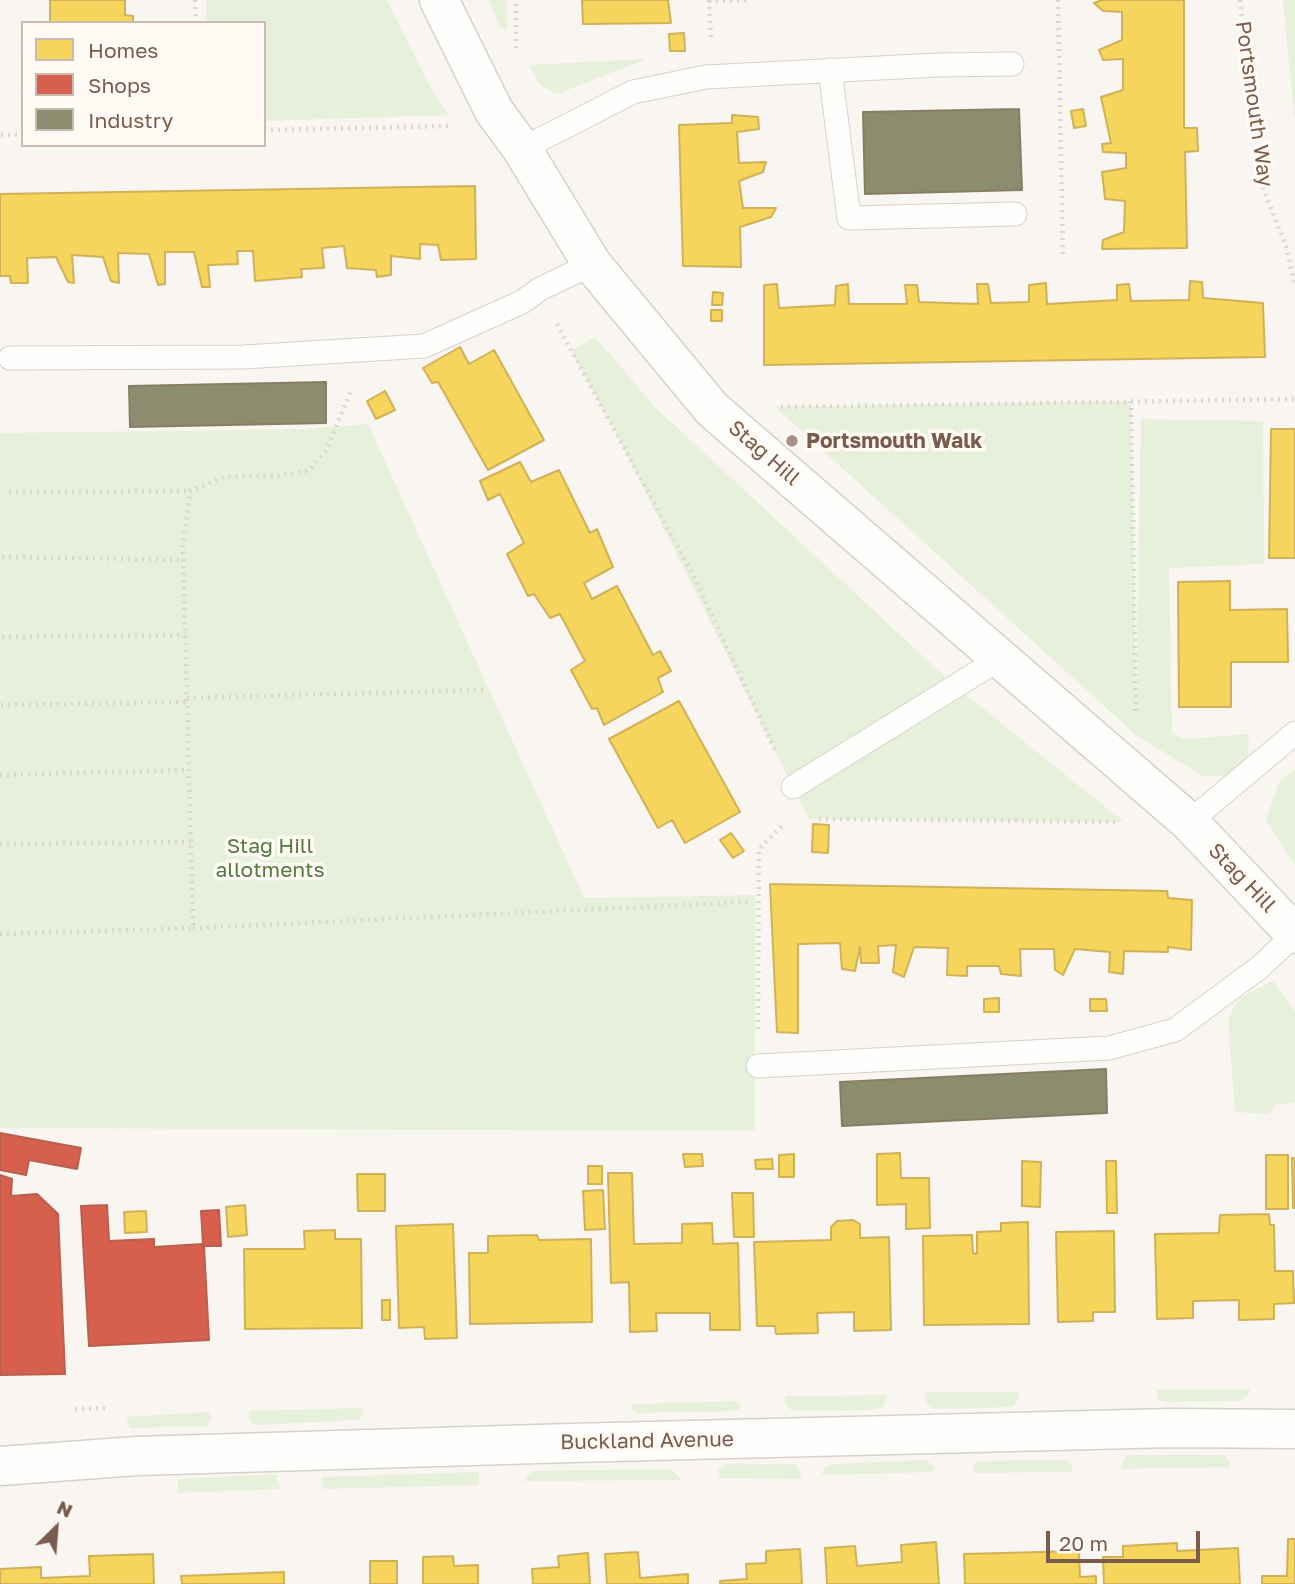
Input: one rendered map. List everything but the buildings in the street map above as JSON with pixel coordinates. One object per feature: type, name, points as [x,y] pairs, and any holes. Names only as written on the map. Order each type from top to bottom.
[{"type":"street","name":"Stag Hill","points":[[439,0],[478,83],[592,264],[712,409],[1189,822],[1295,934]]},
{"type":"street","name":"Buckland Avenue","points":[[0,1466],[33,1461],[571,1443],[1172,1428],[1295,1429]]},
{"type":"lane","points":[[513,136],[633,92],[706,77],[1012,64]]},
{"type":"lane","points":[[830,70],[849,218],[1015,214]]},
{"type":"lane","points":[[10,358],[244,357],[424,346],[522,302],[540,289],[592,264]]},
{"type":"lane","points":[[793,787],[1001,657]]},
{"type":"lane","points":[[1189,822],[1295,733]]},
{"type":"lane","points":[[758,1066],[1109,1048],[1175,1030],[1260,967],[1295,934]]},
{"type":"path","points":[[195,0],[196,21]]},
{"type":"path","points":[[709,1],[748,0]]},
{"type":"path","points":[[1058,0],[1063,255]]},
{"type":"path","name":"Portsmouth Way","points":[[1240,0],[1261,183],[1286,246],[1295,287]]},
{"type":"path","points":[[266,130],[513,136]]},
{"type":"path","points":[[1,135],[21,135]]},
{"type":"path","points":[[540,289],[692,573],[809,819]]},
{"type":"path","points":[[9,492],[190,491],[224,477],[276,476],[308,471],[326,452],[367,351]]},
{"type":"path","points":[[712,409],[1295,399]]},
{"type":"path","points":[[1131,401],[1138,779]]},
{"type":"path","points":[[190,491],[183,560],[193,928]]},
{"type":"path","points":[[2,557],[183,560]]},
{"type":"path","points":[[2,637],[185,635]]},
{"type":"path","points":[[1,705],[484,690]]},
{"type":"path","points":[[0,775],[189,770]]},
{"type":"path","points":[[758,1066],[759,849],[790,819],[1189,822]]},
{"type":"path","points":[[0,844],[191,842]]},
{"type":"path","points":[[0,934],[193,928],[749,902]]},
{"type":"green space","points":[[206,0],[387,0],[431,88],[448,115],[266,121],[266,21],[207,21]]},
{"type":"green space","points":[[489,0],[506,0],[507,29],[500,28]]},
{"type":"green space","points":[[1283,0],[1295,0],[1295,119],[1294,115]]},
{"type":"green space","points":[[646,59],[557,94],[539,84],[529,65]]},
{"type":"green space","points":[[595,337],[655,407],[955,686],[1124,822],[809,819],[616,433],[571,351]]},
{"type":"green space","points":[[1131,401],[1136,700],[1141,419],[1263,421],[1264,564],[1169,568],[1172,734],[1187,739],[1249,734],[1247,775],[1203,776],[1136,735],[775,407]]},
{"type":"green space","name":"Stag Hill allotments","points":[[368,424],[584,898],[755,895],[755,1131],[0,1128],[0,433],[305,429]]},
{"type":"green space","points":[[1295,769],[1295,866],[1266,820],[1279,782]]},
{"type":"green space","points":[[1273,981],[1295,1012],[1295,1102],[1276,1105],[1269,1114],[1235,1112],[1228,1020],[1238,999]]},
{"type":"green space","points":[[1250,1389],[1248,1395],[1239,1401],[1164,1402],[1157,1399],[1157,1390]]},
{"type":"green space","points":[[926,1392],[1019,1392],[1019,1399],[1012,1407],[933,1409],[925,1402]]},
{"type":"green space","points":[[886,1395],[884,1407],[869,1410],[793,1411],[785,1405],[785,1396]]},
{"type":"green space","points":[[739,1401],[740,1409],[735,1411],[637,1413],[631,1409],[633,1404]]},
{"type":"green space","points":[[361,1408],[363,1415],[358,1420],[254,1425],[249,1420],[249,1411]]},
{"type":"green space","points":[[210,1412],[211,1418],[206,1426],[130,1428],[125,1417]]},
{"type":"green space","points":[[1126,1455],[1225,1455],[1231,1467],[1120,1469]]},
{"type":"green space","points":[[926,1460],[935,1467],[933,1472],[822,1475],[825,1468],[833,1464]]},
{"type":"green space","points":[[1066,1460],[1071,1464],[1072,1472],[973,1473],[973,1465],[979,1461]]},
{"type":"green space","points":[[726,1464],[797,1464],[802,1479],[720,1478],[718,1470]]},
{"type":"green space","points":[[670,1469],[682,1480],[523,1481],[532,1471]]},
{"type":"green space","points":[[479,1472],[479,1485],[323,1489],[322,1477]]},
{"type":"green space","points":[[276,1474],[280,1489],[178,1493],[178,1479]]},
{"type":"place","name":"Portsmouth Walk","points":[[792,441]]}]
